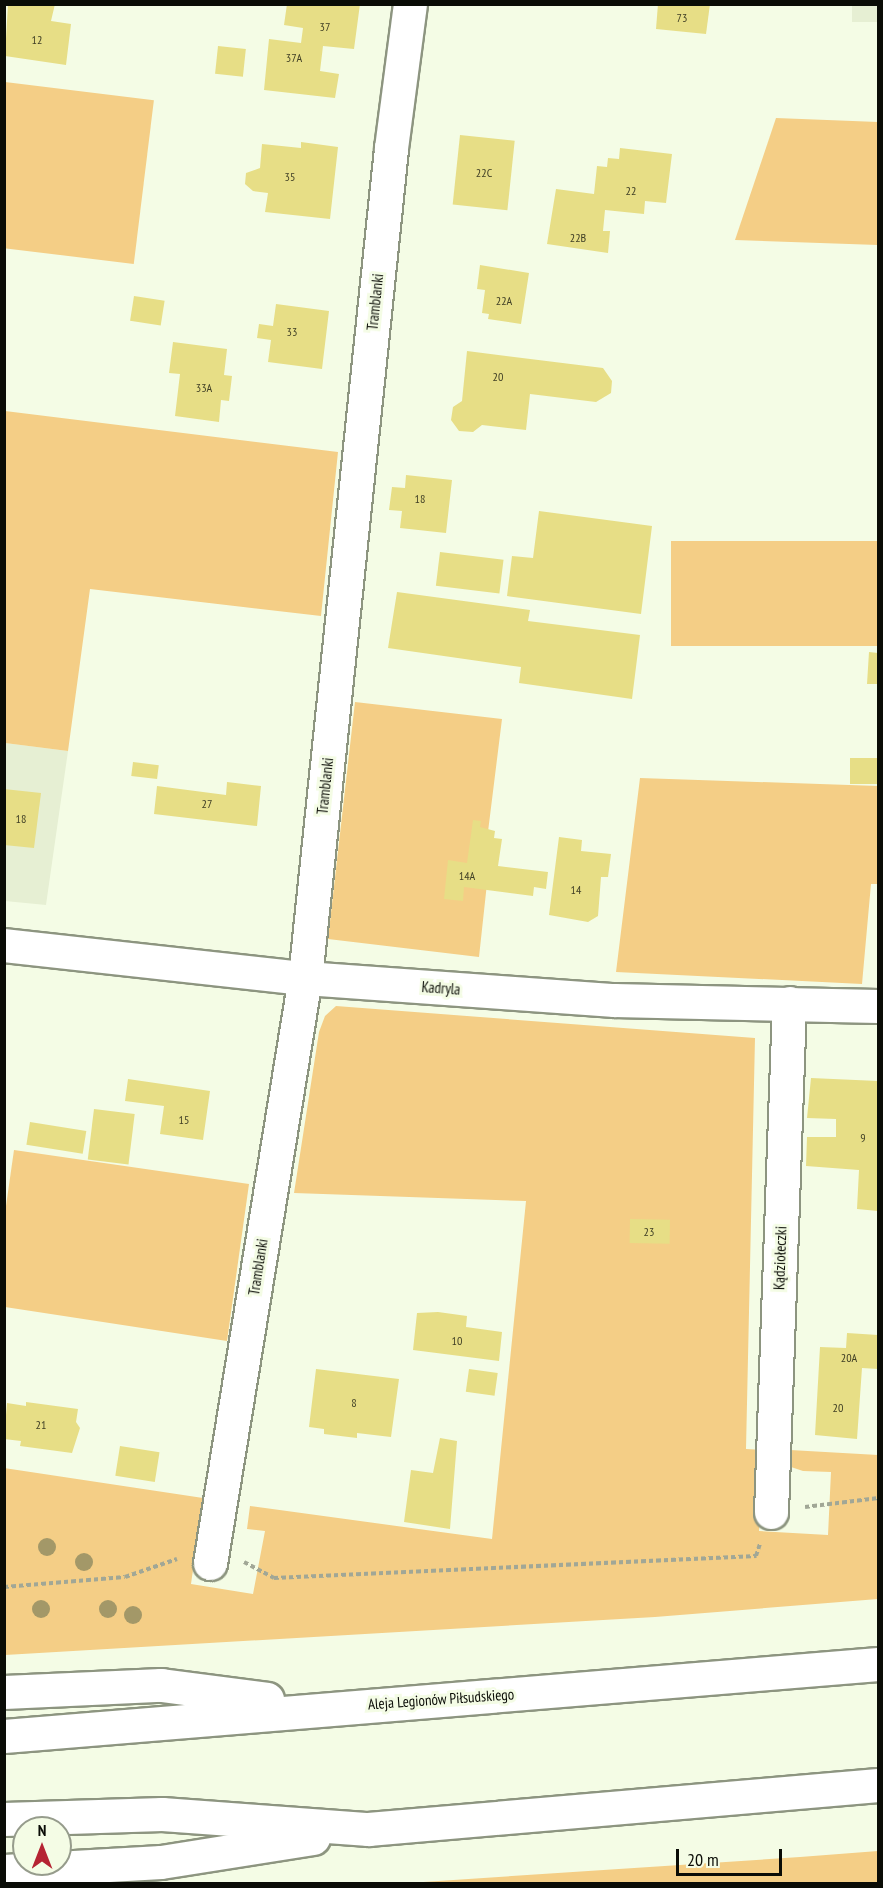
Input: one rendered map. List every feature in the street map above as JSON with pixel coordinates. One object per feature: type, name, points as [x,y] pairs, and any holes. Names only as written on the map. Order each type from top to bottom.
[{"type":"main road","name":"Tramblanki","points":[[211,1554],[305,978],[390,160],[410,4]]},
{"type":"main road","name":"Kadryla","points":[[4,945],[305,978],[614,1000],[879,1006]]},
{"type":"main road","name":"Kądziołeczki","points":[[771,1512],[789,1003]]},
{"type":"main road","name":"Aleja Legionów Piłsudskiego","points":[[4,1736],[879,1664]]},
{"type":"main road","points":[[4,1692],[161,1685],[329,1708]]},
{"type":"main road","points":[[4,1871],[162,1862],[368,1828],[879,1785]]},
{"type":"main road","points":[[4,1819],[162,1814],[368,1828]]},
{"type":"path","points":[[4,1587],[125,1577],[211,1554],[274,1578],[476,1567],[618,1565],[756,1556],[771,1512],[879,1498]]},
{"type":"shaded area","points":[[852,5],[878,5],[878,22],[852,22]]},
{"type":"shaded area","points":[[5,82],[154,100],[134,264],[4,248]]},
{"type":"shaded area","points":[[776,118],[878,122],[878,245],[735,240]]},
{"type":"shaded area","points":[[5,411],[338,452],[321,616],[90,589],[68,751],[5,743]]},
{"type":"shaded area","points":[[671,541],[878,541],[878,646],[671,646]]},
{"type":"shaded area","points":[[355,702],[502,719],[484,864],[489,865],[479,957],[328,939]]},
{"type":"shaded area","points":[[5,743],[68,751],[46,905],[5,901]]},
{"type":"shaded area","points":[[640,778],[878,786],[878,884],[871,884],[862,984],[616,972]]},
{"type":"shaded area","points":[[336,1006],[755,1038],[746,1449],[765,1450],[759,1531],[828,1535],[831,1472],[803,1471],[788,1466],[790,1450],[878,1455],[878,1599],[655,1617],[5,1655],[4,1468],[203,1498],[191,1584],[253,1594],[265,1531],[247,1529],[250,1506],[492,1539],[526,1201],[294,1193],[319,1032],[325,1016]]},
{"type":"shaded area","points":[[14,1150],[249,1184],[227,1341],[5,1307],[4,1220]]},
{"type":"shaded area","points":[[878,1851],[878,1883],[408,1883],[800,1857]]},
{"type":"building","points":[[8,4],[55,4],[51,21],[71,24],[66,65],[5,56]]},
{"type":"building","points":[[287,4],[360,4],[354,49],[323,46],[320,71],[339,74],[335,98],[264,90],[269,39],[301,43],[303,28],[284,25]]},
{"type":"building","points":[[658,4],[710,4],[706,34],[656,29]]},
{"type":"building","points":[[218,46],[246,49],[243,77],[215,74]]},
{"type":"building","points":[[460,135],[515,141],[507,210],[453,205]]},
{"type":"building","points":[[301,142],[338,147],[330,219],[265,212],[268,193],[253,191],[245,184],[246,173],[260,168],[262,144],[301,148]]},
{"type":"building","points":[[620,148],[672,154],[666,203],[645,201],[644,214],[605,210],[603,231],[610,231],[608,253],[547,244],[556,189],[594,194],[597,166],[607,167],[608,158],[619,159]]},
{"type":"building","points":[[480,265],[529,273],[521,324],[488,319],[489,314],[482,313],[485,290],[477,289]]},
{"type":"building","points":[[134,296],[165,301],[161,326],[130,321]]},
{"type":"building","points":[[276,304],[329,311],[322,369],[268,362],[271,340],[257,338],[259,324],[273,326]]},
{"type":"building","points":[[173,342],[227,349],[224,375],[232,376],[229,401],[221,400],[219,422],[175,416],[180,374],[169,373]]},
{"type":"building","points":[[467,351],[603,368],[612,381],[611,393],[596,402],[530,394],[526,430],[482,425],[473,432],[459,431],[451,420],[453,407],[462,401]]},
{"type":"building","points":[[406,475],[452,480],[446,533],[400,528],[402,511],[389,510],[392,487],[405,488]]},
{"type":"building","points":[[539,511],[652,526],[641,614],[507,596],[512,556],[533,558]]},
{"type":"building","points":[[440,552],[504,560],[499,594],[436,586]]},
{"type":"building","points":[[397,592],[530,610],[528,621],[640,635],[632,699],[519,683],[521,667],[388,648]]},
{"type":"building","points":[[869,652],[878,653],[878,684],[867,684]]},
{"type":"building","points":[[850,758],[878,758],[878,784],[850,784]]},
{"type":"building","points":[[133,762],[159,765],[157,779],[131,776]]},
{"type":"building","points":[[227,782],[261,786],[257,826],[154,814],[157,786],[226,795]]},
{"type":"building","points":[[4,789],[41,793],[34,848],[4,845]]},
{"type":"building","points":[[473,820],[481,821],[480,827],[495,831],[494,838],[502,839],[498,866],[548,872],[546,889],[534,887],[533,896],[464,887],[463,901],[444,899],[448,860],[467,863]]},
{"type":"building","points":[[559,837],[582,840],[581,851],[611,854],[608,877],[601,877],[598,916],[588,922],[549,915]]},
{"type":"building","points":[[811,1078],[878,1081],[878,1211],[857,1209],[859,1170],[806,1166],[807,1137],[836,1137],[836,1119],[807,1118]]},
{"type":"building","points":[[128,1079],[210,1091],[203,1140],[160,1134],[164,1106],[125,1101]]},
{"type":"building","points":[[94,1109],[135,1114],[128,1165],[88,1160]]},
{"type":"building","points":[[30,1122],[86,1131],[83,1154],[26,1145]]},
{"type":"building","points":[[630,1219],[670,1220],[670,1244],[630,1243]]},
{"type":"building","points":[[438,1312],[467,1316],[466,1327],[502,1332],[499,1361],[413,1350],[417,1313]]},
{"type":"building","points":[[847,1333],[878,1335],[878,1369],[862,1368],[857,1439],[815,1435],[820,1347],[846,1348]]},
{"type":"building","points":[[316,1369],[399,1379],[391,1437],[357,1433],[357,1438],[324,1434],[324,1429],[309,1427]]},
{"type":"building","points":[[469,1369],[498,1373],[495,1396],[466,1392]]},
{"type":"building","points":[[26,1402],[78,1409],[76,1422],[80,1428],[72,1453],[20,1446],[21,1441],[4,1439],[7,1403],[26,1406]]},
{"type":"building","points":[[440,1438],[457,1441],[450,1529],[404,1522],[411,1470],[433,1473]]},
{"type":"building","points":[[120,1446],[160,1452],[155,1482],[115,1476]]}]
